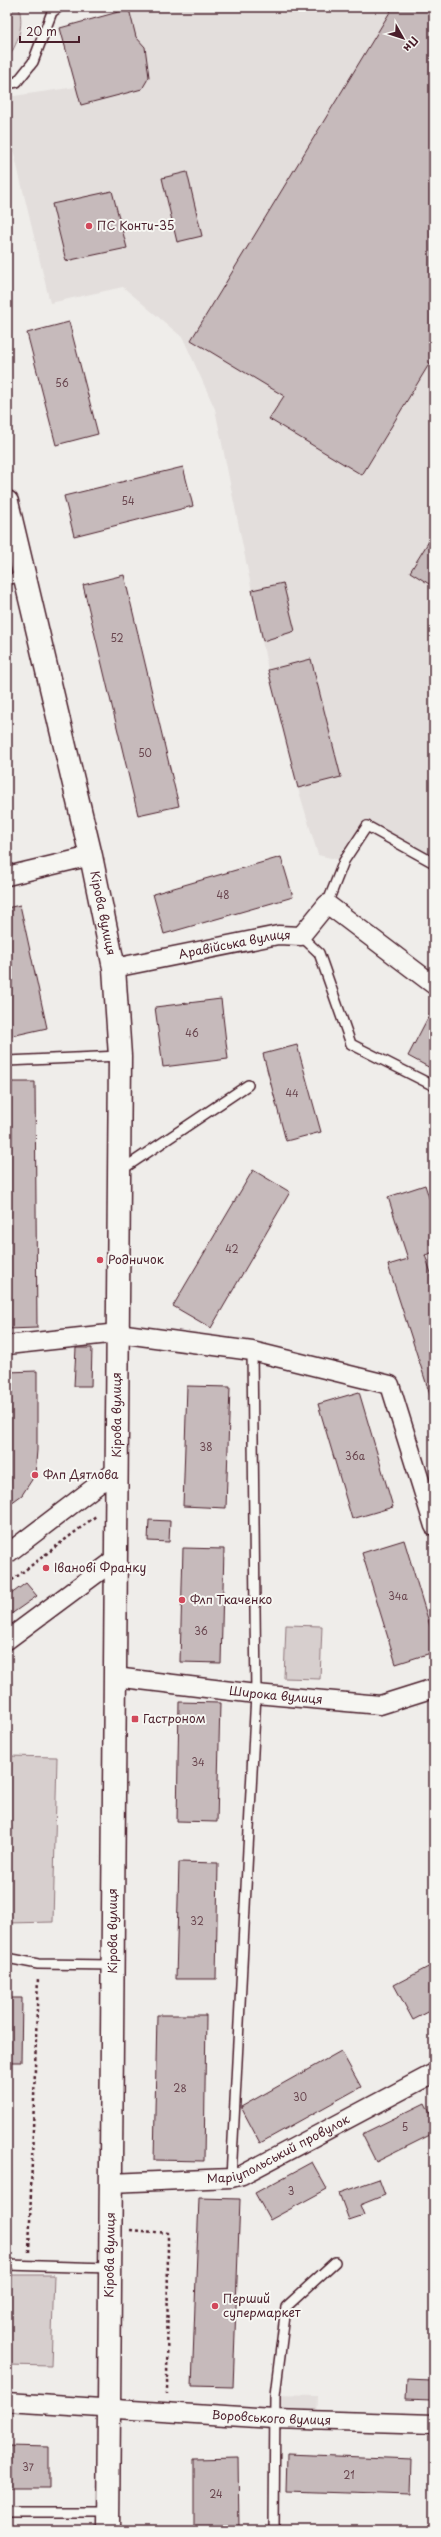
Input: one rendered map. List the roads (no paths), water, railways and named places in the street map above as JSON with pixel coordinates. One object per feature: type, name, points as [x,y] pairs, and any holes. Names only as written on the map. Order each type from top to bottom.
[{"type":"street","name":"Кірова вулиця","points":[[7,502],[16,578],[91,856],[114,968],[120,1056],[108,2521]]},
{"type":"street","points":[[7,876],[91,856]]},
{"type":"street","points":[[327,904],[434,985]]},
{"type":"street","name":"Аравійська вулиця","points":[[114,968],[278,935],[301,936],[327,904]]},
{"type":"street","points":[[7,1345],[118,1333],[252,1351],[390,1385],[434,1526]]},
{"type":"street","points":[[7,1554],[117,1470]]},
{"type":"street","points":[[7,1640],[116,1559]]},
{"type":"street","name":"Широка вулиця","points":[[115,1677],[256,1694],[380,1706],[434,1688]]},
{"type":"street","name":"Маріупольський провулок","points":[[110,2183],[231,2178],[242,2175],[434,2073]]},
{"type":"street","name":"Воровського вулиця","points":[[7,2402],[108,2410],[274,2419],[434,2424]]},
{"type":"lane","points":[[7,84],[17,82],[33,62],[52,12],[60,7]]},
{"type":"lane","points":[[327,904],[344,861],[367,826],[434,863]]},
{"type":"lane","points":[[301,936],[319,953],[351,1044],[434,1086]]},
{"type":"lane","points":[[7,1061],[120,1056]]},
{"type":"lane","points":[[119,1172],[248,1085]]},
{"type":"lane","points":[[231,2178],[256,1694],[252,1351]]},
{"type":"lane","points":[[7,1958],[38,1964],[112,1965]]},
{"type":"lane","points":[[274,2530],[274,2419],[286,2307],[336,2262]]},
{"type":"lane","points":[[7,2265],[109,2268]]},
{"type":"lane","points":[[7,2512],[108,2521]]},
{"type":"place","name":"ПС Конти-35","points":[[89,226]]},
{"type":"place","name":"Родничок","points":[[100,1260]]},
{"type":"place","name":"Флп Дятлова","points":[[35,1475]]},
{"type":"place","name":"Іванові Франку","points":[[46,1568]]},
{"type":"place","name":"Флп Ткаченко","points":[[182,1600]]},
{"type":"place","name":"Гастроном","points":[[135,1719]]},
{"type":"place","name":"Перший супермаркет","points":[[215,2306]]}]
